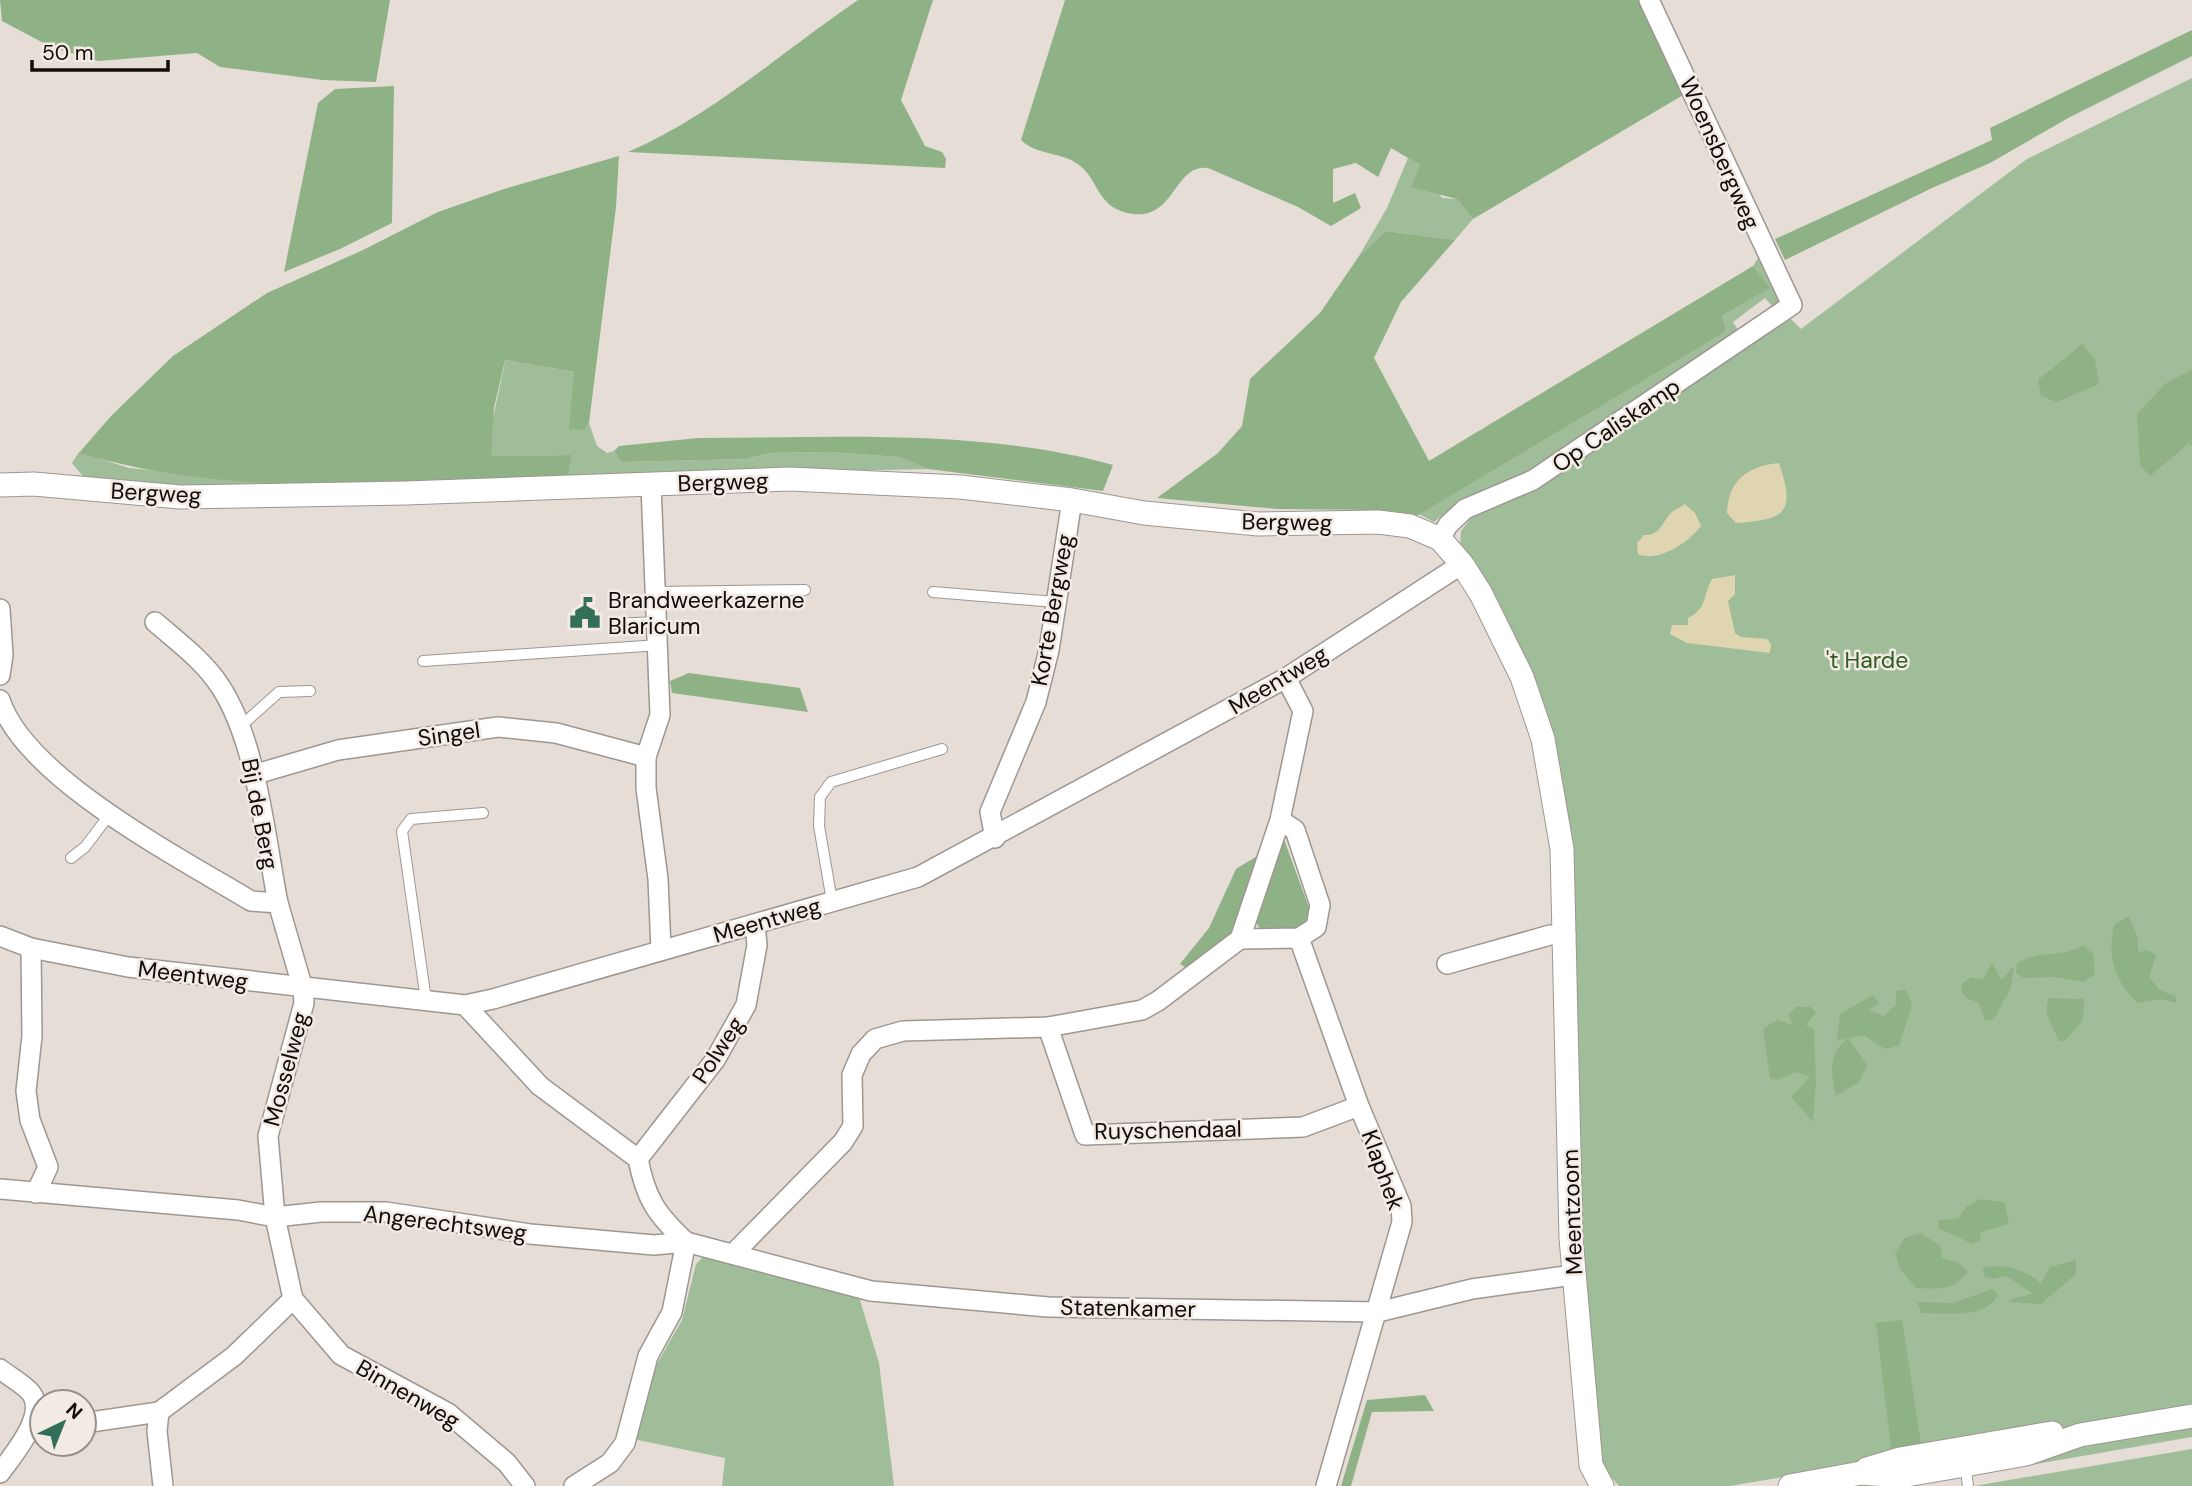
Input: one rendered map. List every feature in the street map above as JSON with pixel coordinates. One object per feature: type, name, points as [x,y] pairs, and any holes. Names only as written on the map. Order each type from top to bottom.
[{"type":"street","name":"Woensbergweg","points":[[1649,0],[1792,304]]},
{"type":"street","name":"Op Caliskamp","points":[[1440,539],[1448,525],[1465,509],[1532,480],[1622,423],[1792,304]]},
{"type":"street","name":"Bergweg","points":[[0,485],[34,484],[180,497],[790,479],[960,487],[1072,500],[1144,513],[1258,524],[1378,522],[1410,526],[1440,539]]},
{"type":"street","points":[[651,484],[660,645],[660,715],[646,757],[646,789],[658,879],[661,950]]},
{"type":"street","name":"Korte Bergweg","points":[[995,838],[990,812],[1036,702],[1049,650],[1072,500]]},
{"type":"street","name":"Meentzoom","points":[[1440,539],[1462,564],[1503,634],[1543,739],[1562,849],[1573,1275],[1591,1465],[1602,1486]]},
{"type":"street","name":"Meentweg","points":[[0,936],[32,948],[128,967],[303,989],[465,1005],[918,877],[995,838],[1286,678],[1462,564]]},
{"type":"street","points":[[0,609],[0,676]]},
{"type":"street","name":"Bij de Berg","points":[[155,622],[196,657],[220,685],[242,725],[278,903]]},
{"type":"street","points":[[734,1253],[843,1142],[853,1126],[852,1075],[861,1054],[875,1039],[903,1031],[1048,1027],[1142,1010],[1240,939],[1280,820],[1303,711],[1286,678]]},
{"type":"street","points":[[0,700],[4,713],[22,739],[60,775],[110,814],[251,901],[278,903]]},
{"type":"street","name":"Singel","points":[[253,775],[338,750],[498,727],[556,733],[646,757]]},
{"type":"street","points":[[1240,939],[1299,938],[1316,927],[1320,905],[1295,830],[1280,820]]},
{"type":"street","name":"Mosselweg","points":[[278,903],[303,989],[304,1003],[268,1136],[275,1217],[293,1299]]},
{"type":"street","name":"Polweg","points":[[638,1159],[715,1060],[746,1005],[757,945],[755,923]]},
{"type":"street","points":[[1447,964],[1550,935],[1566,935]]},
{"type":"street","name":"Klaphek","points":[[1299,938],[1359,1106],[1401,1206],[1402,1222],[1326,1486]]},
{"type":"street","points":[[32,948],[32,1035],[26,1091],[30,1120],[48,1167],[79,1196]]},
{"type":"street","points":[[465,1005],[540,1086],[638,1159],[644,1190],[660,1217],[686,1242],[672,1312],[648,1356],[625,1443],[610,1464],[574,1486]]},
{"type":"street","name":"Ruyschendaal","points":[[1048,1027],[1085,1135],[1303,1127],[1359,1106]]},
{"type":"street","points":[[36,1193],[48,1167]]},
{"type":"street","name":"Angerechtsweg","points":[[0,1189],[238,1210],[275,1217],[321,1212],[386,1212],[543,1235],[654,1245],[686,1242]]},
{"type":"street","name":"Statenkamer","points":[[686,1242],[871,1291],[1048,1307],[1378,1312],[1472,1289],[1573,1275]]},
{"type":"street","points":[[98,1421],[159,1412],[234,1356],[293,1299]]},
{"type":"street","name":"Binnenweg","points":[[293,1299],[341,1355],[448,1413],[507,1463],[525,1486]]},
{"type":"street","points":[[0,1369],[28,1392]]},
{"type":"street","points":[[159,1412],[163,1486]]},
{"type":"street","points":[[1790,1486],[1861,1473],[1900,1476],[1965,1467],[2026,1454],[2080,1435],[2192,1416]]},
{"type":"street","points":[[0,1473],[28,1443]]},
{"type":"lane","points":[[657,592],[805,590]]},
{"type":"lane","points":[[933,592],[1056,602]]},
{"type":"lane","points":[[612,624],[658,622]]},
{"type":"lane","points":[[423,660],[660,645]]},
{"type":"lane","name":"Bij de Berg","points":[[242,725],[279,692],[310,691]]},
{"type":"lane","points":[[832,901],[818,826],[820,797],[831,782],[942,749]]},
{"type":"lane","points":[[426,1000],[401,831],[411,819],[483,813]]},
{"type":"lane","points":[[71,858],[85,847],[110,814]]},
{"type":"green space","points":[[0,0],[390,0],[376,82],[323,80],[220,67],[197,53],[98,61],[51,47],[2,21]]},
{"type":"green space","points":[[858,0],[933,0],[901,100],[925,146],[942,152],[946,159],[945,168],[628,152],[689,120],[718,101]]},
{"type":"green space","points":[[1065,0],[1652,0],[1690,91],[1473,219],[1457,199],[1411,187],[1420,165],[1391,148],[1378,177],[1356,163],[1333,169],[1333,203],[1355,193],[1361,208],[1331,226],[1298,207],[1208,168],[1196,169],[1187,175],[1165,203],[1155,210],[1143,214],[1127,213],[1103,198],[1086,171],[1079,165],[1065,157],[1034,149],[1021,140]]},
{"type":"green space","points":[[2192,30],[2192,56],[2070,117],[1990,163],[1932,188],[1785,260],[1775,239],[1992,140],[1990,128]]},
{"type":"green space","name":"'t Harde","points":[[2192,78],[2192,1407],[1730,1486],[1619,1486],[1605,1470],[1598,1447],[1582,1291],[1558,786],[1460,546],[1461,531],[1473,515],[1552,479],[1733,352],[1791,319],[1801,329],[2027,159]]},
{"type":"green space","points":[[394,86],[392,223],[340,249],[284,272],[318,103],[335,89]]},
{"type":"green space","points":[[619,156],[616,207],[589,423],[584,430],[569,429],[574,372],[505,360],[494,408],[491,456],[572,455],[568,477],[383,484],[260,483],[139,468],[79,453],[111,416],[173,356],[267,293],[363,250],[438,212],[504,189]]},
{"type":"green space","points":[[1408,158],[1420,165],[1442,198],[1457,199],[1473,219],[1455,240],[1386,231],[1356,261],[1387,208]]},
{"type":"green space","points":[[1386,231],[1455,240],[1401,302],[1374,358],[1429,461],[1753,266],[1770,288],[1722,316],[1726,331],[1413,518],[1373,510],[1277,509],[1157,498],[1218,453],[1242,426],[1250,379],[1320,313],[1357,259]]},
{"type":"green space","points":[[1760,255],[1779,295],[1777,306],[1774,308],[1765,298],[1733,322],[1739,332],[1532,470],[1462,499],[1434,522],[1419,514],[1769,288],[1753,266]]},
{"type":"green space","points":[[2082,344],[2095,360],[2099,384],[2057,402],[2041,396],[2038,380]]},
{"type":"green space","points":[[505,360],[574,372],[584,430],[589,423],[597,446],[607,453],[614,451],[621,462],[746,459],[771,453],[830,452],[899,457],[928,469],[568,477],[572,455],[490,456],[493,420]]},
{"type":"green space","points":[[2192,369],[2192,446],[2189,443],[2150,476],[2140,465],[2137,414],[2165,384]]},
{"type":"green space","points":[[854,437],[959,440],[1062,453],[1113,465],[1103,491],[928,469],[899,457],[830,452],[771,453],[746,459],[621,462],[614,451],[619,446],[698,438]]},
{"type":"green space","points":[[79,452],[129,468],[310,486],[241,491],[86,480],[72,463]]},
{"type":"green space","points":[[689,673],[800,688],[808,712],[672,693],[670,681]]},
{"type":"green space","points":[[1282,834],[1315,924],[1266,938],[1252,916]]},
{"type":"green space","points":[[1262,853],[1234,941],[1195,973],[1180,964],[1209,928],[1236,869]]},
{"type":"green space","points":[[2129,916],[2138,939],[2138,952],[2148,950],[2156,955],[2149,977],[2159,989],[2175,996],[2177,1003],[2160,999],[2137,1003],[2118,977],[2112,958],[2112,936],[2114,925]]},
{"type":"green space","points":[[2083,945],[2093,954],[2095,974],[2084,982],[2055,977],[2023,978],[2016,973],[2017,963],[2025,959],[2067,952]]},
{"type":"green space","points":[[1992,962],[2001,980],[2014,966],[2011,988],[1994,1019],[1985,1021],[1978,1002],[1968,999],[1961,991],[1962,983],[1972,977],[1983,980]]},
{"type":"green space","points":[[1906,989],[1912,1005],[1899,1046],[1885,1049],[1863,1035],[1848,1038],[1867,1065],[1859,1082],[1836,1096],[1833,1058],[1847,1039],[1837,1040],[1840,1014],[1873,995],[1879,1003],[1869,1010],[1884,1016],[1896,1004],[1896,991]]},
{"type":"green space","points":[[2049,998],[2084,999],[2083,1020],[2065,1041],[2059,1041],[2049,1020]]},
{"type":"green space","points":[[1796,1007],[1811,1007],[1816,1013],[1806,1025],[1814,1029],[1816,1080],[1813,1122],[1791,1097],[1810,1077],[1797,1072],[1776,1080],[1770,1078],[1763,1029],[1777,1020],[1794,1026],[1788,1015]]},
{"type":"green space","points":[[1981,1199],[2004,1202],[2009,1224],[1980,1232],[1981,1240],[1973,1244],[1938,1228],[1939,1220],[1958,1219],[1967,1206]]},
{"type":"green space","points":[[1921,1233],[1940,1246],[1942,1258],[1958,1262],[1968,1271],[1963,1278],[1945,1287],[1916,1288],[1900,1269],[1895,1253],[1905,1238]]},
{"type":"green space","points":[[705,1255],[859,1297],[879,1363],[894,1486],[722,1486],[725,1458],[633,1439],[657,1364],[682,1320],[696,1264]]},
{"type":"green space","points":[[2076,1260],[2076,1274],[2041,1304],[2008,1302],[2013,1298],[2033,1294],[2007,1276],[1993,1279],[1985,1277],[1982,1268],[2013,1268],[2029,1274],[2041,1284],[2050,1267]]},
{"type":"green space","points":[[1992,1289],[1998,1294],[1993,1302],[1985,1308],[1964,1313],[1921,1313],[1917,1302],[1953,1303]]},
{"type":"green space","points":[[1902,1320],[1921,1444],[1891,1448],[1876,1323]]},
{"type":"green space","points":[[1425,1395],[1434,1411],[1372,1412],[1351,1486],[1341,1486],[1367,1400]]},
{"type":"green space","points":[[2192,1424],[2192,1437],[2013,1468],[2012,1461],[2055,1449]]},
{"type":"green space","points":[[2192,1449],[2192,1486],[1974,1486]]},
{"type":"sand","points":[[1779,463],[1786,492],[1783,510],[1767,519],[1736,523],[1727,513],[1731,492],[1736,483],[1749,471]]},
{"type":"sand","points":[[1685,504],[1695,513],[1701,526],[1696,532],[1664,553],[1655,556],[1638,554],[1637,543],[1644,535],[1654,534],[1670,514]]},
{"type":"sand","points":[[1735,575],[1735,594],[1728,601],[1735,633],[1741,637],[1767,639],[1771,644],[1770,653],[1687,643],[1670,634],[1672,625],[1688,625],[1688,618],[1702,606],[1712,579]]},
{"type":"place","name":"Brandweerkazerne Blaricum","points":[[585,613]]}]
